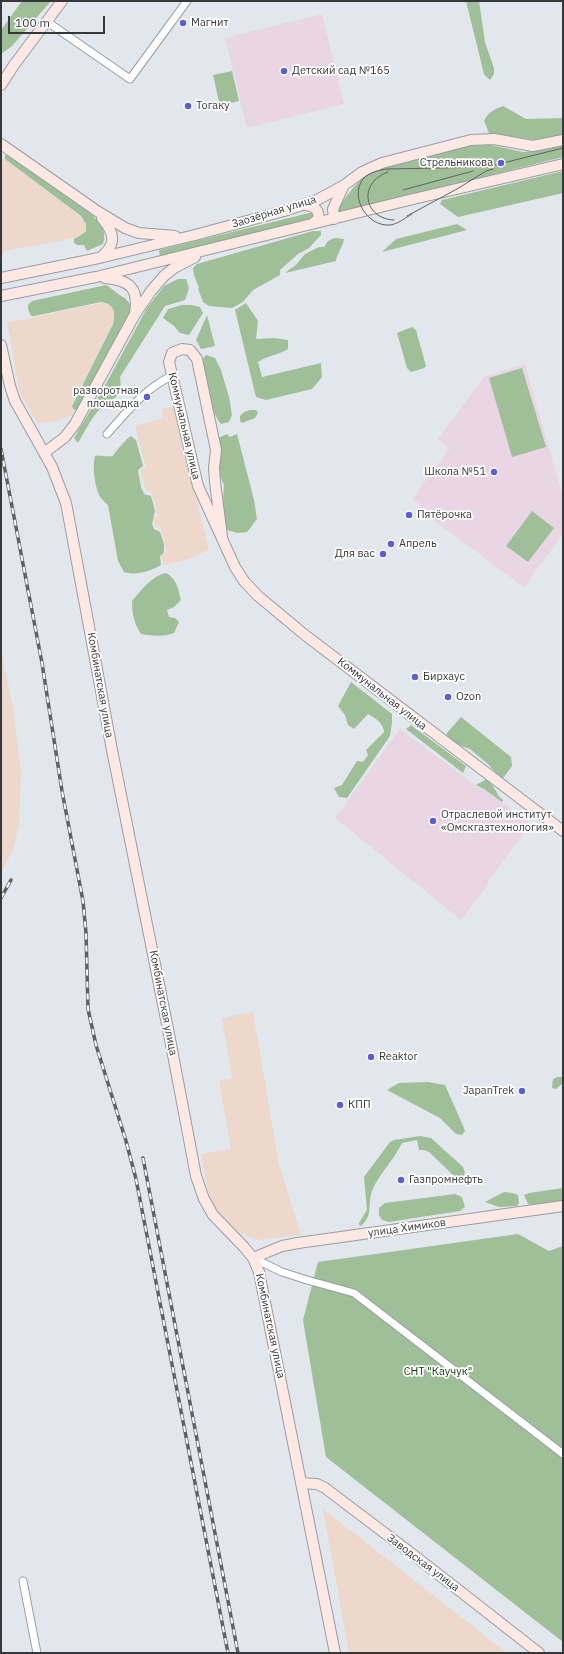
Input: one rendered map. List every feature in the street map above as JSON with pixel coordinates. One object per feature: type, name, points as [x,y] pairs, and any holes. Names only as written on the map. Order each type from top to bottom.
[{"type":"main road","points":[[1,85],[62,1]]},
{"type":"main road","name":"Заозёрная улица","points":[[1,278],[99,258],[195,235],[306,205],[343,186],[362,172],[382,163],[471,140],[494,139],[533,146],[563,140]]},
{"type":"main road","points":[[1,144],[97,211],[125,228],[139,233],[170,236],[195,235]]},
{"type":"main road","name":"Заозёрная улица","points":[[1,296],[96,277],[334,218],[563,164]]},
{"type":"main road","points":[[334,218],[333,209],[343,186]]},
{"type":"main road","points":[[306,205],[315,207],[317,210],[318,219],[312,224]]},
{"type":"main road","points":[[97,211],[110,227],[112,234],[110,248],[99,258]]},
{"type":"main road","points":[[44,453],[65,437],[75,424],[134,316],[151,291],[164,276],[174,268],[211,249]]},
{"type":"main road","points":[[96,277],[119,279],[127,282],[133,289],[136,297],[134,316]]},
{"type":"main road","name":"Комбинатская улица","points":[[1,345],[15,402],[60,484],[66,503],[112,750],[199,1188],[213,1215],[253,1258],[259,1272],[335,1653]]},
{"type":"main road","name":"Коммунальная улица","points":[[222,537],[214,468],[216,450],[197,359],[190,350],[182,349],[172,353],[169,362],[198,486],[235,567],[244,581],[258,596],[282,617],[394,704],[563,831]]},
{"type":"main road","name":"улица Химиков","points":[[253,1258],[282,1246],[298,1243],[563,1206]]},
{"type":"main road","name":"Заводская улица","points":[[302,1483],[317,1484],[325,1488],[539,1653]]},
{"type":"street","points":[[46,21],[130,79],[186,1]]},
{"type":"street","points":[[107,434],[143,395],[161,380],[172,376]]},
{"type":"street","points":[[253,1258],[282,1272],[354,1292],[563,1454]]},
{"type":"street","points":[[23,1581],[37,1653]]},
{"type":"shaded area","name":"Детский сад №165","points":[[322,14],[344,104],[247,128],[225,38]]},
{"type":"shaded area","points":[[1,156],[81,217],[86,224],[85,231],[81,235],[74,238],[4,251],[4,254],[1,254]]},
{"type":"shaded area","points":[[101,303],[110,305],[114,310],[115,316],[71,406],[74,414],[57,421],[38,423],[20,394],[7,323]]},
{"type":"shaded area","name":"Школа №51","points":[[525,364],[563,497],[563,534],[524,587],[421,511],[419,504],[412,499],[450,448],[438,439],[484,377]]},
{"type":"shaded area","points":[[173,407],[209,549],[195,557],[164,565],[161,556],[167,552],[160,525],[155,526],[153,518],[158,516],[151,491],[146,492],[140,470],[146,468],[135,426],[163,418],[162,408]]},
{"type":"shaded area","points":[[1,650],[13,707],[21,772],[19,826],[12,852],[1,872]]},
{"type":"shaded area","name":"Отраслевой институт «Омскгазтехнология»","points":[[400,729],[479,788],[484,789],[531,824],[461,920],[335,818]]},
{"type":"shaded area","points":[[253,1012],[279,1165],[301,1235],[256,1240],[237,1231],[211,1206],[201,1154],[231,1149],[219,1081],[232,1078],[222,1018]]},
{"type":"shaded area","points":[[323,1509],[507,1653],[349,1653]]},
{"type":"green space","points":[[22,1],[51,1],[12,46],[1,54],[1,30]]},
{"type":"green space","points":[[466,1],[479,1],[485,42],[494,68],[494,74],[490,80],[484,74]]},
{"type":"green space","points":[[232,71],[239,101],[220,106],[213,75]]},
{"type":"green space","points":[[503,106],[526,119],[563,118],[563,135],[542,141],[489,133],[484,121],[490,113]]},
{"type":"green space","points":[[486,144],[523,152],[536,151],[563,144],[563,157],[338,213],[337,210],[353,188],[374,170],[467,146]]},
{"type":"green space","points":[[5,155],[8,155],[91,214],[103,229],[103,244],[87,251],[84,245],[77,245],[74,243],[74,239],[86,231],[86,224],[81,216],[5,159]]},
{"type":"green space","points":[[563,171],[563,193],[458,217],[440,204],[442,200]]},
{"type":"green space","points":[[312,213],[314,216],[312,220],[160,257],[159,250]]},
{"type":"green space","points":[[457,224],[467,230],[382,252],[396,239]]},
{"type":"green space","points":[[313,231],[321,231],[321,235],[309,248],[298,254],[280,270],[280,275],[253,290],[243,302],[232,308],[209,306],[203,302],[194,275],[193,268],[197,264]]},
{"type":"green space","points":[[334,238],[344,239],[336,261],[285,273],[295,266],[305,254],[319,247],[324,247],[328,241]]},
{"type":"green space","points":[[178,279],[186,279],[189,288],[185,300],[165,306],[120,377],[121,385],[118,394],[98,411],[78,443],[74,438],[102,391],[147,308],[164,286]]},
{"type":"green space","points":[[106,285],[130,304],[130,315],[78,409],[74,410],[72,406],[113,324],[114,313],[112,307],[101,302],[31,316],[28,305],[32,301]]},
{"type":"green space","points":[[246,303],[258,321],[256,339],[274,338],[288,340],[288,349],[258,362],[262,377],[321,363],[322,377],[312,389],[266,400],[256,397],[235,310]]},
{"type":"green space","points":[[182,305],[200,307],[203,313],[189,335],[180,333],[174,326],[163,318],[168,309]]},
{"type":"green space","points":[[207,315],[215,346],[201,349],[196,340]]},
{"type":"green space","points":[[412,327],[416,330],[426,366],[411,372],[407,368],[397,333]]},
{"type":"green space","points":[[206,355],[215,358],[221,370],[229,397],[232,415],[229,422],[221,424],[214,411],[206,384],[202,360]]},
{"type":"green space","points":[[522,368],[546,447],[512,457],[489,378]]},
{"type":"green space","points":[[256,410],[258,413],[255,418],[242,423],[240,421],[240,416],[244,412]]},
{"type":"green space","points":[[227,434],[230,437],[237,434],[254,500],[257,519],[247,532],[238,533],[227,530],[222,516],[224,485],[218,472],[218,438]]},
{"type":"green space","points":[[131,436],[136,440],[143,466],[138,470],[141,487],[144,494],[151,496],[155,511],[152,524],[154,529],[160,532],[164,544],[164,553],[160,556],[161,565],[148,571],[138,573],[124,572],[118,561],[108,505],[101,498],[97,489],[94,466],[95,456],[113,456]]},
{"type":"green space","points":[[532,511],[554,528],[528,562],[506,546]]},
{"type":"green space","points":[[166,573],[175,581],[181,600],[174,607],[167,610],[169,617],[175,618],[179,622],[174,633],[158,636],[141,634],[134,618],[132,601],[151,580]]},
{"type":"green space","points":[[351,682],[392,714],[392,723],[390,736],[347,798],[339,797],[334,788],[342,785],[357,761],[363,762],[368,755],[366,750],[384,732],[381,723],[368,714],[354,729],[348,725],[345,715],[338,706]]},
{"type":"green space","points":[[461,717],[511,757],[512,766],[503,778],[500,778],[488,764],[470,749],[447,738],[447,733]]},
{"type":"green space","points":[[411,725],[466,766],[463,773],[406,729]]},
{"type":"green space","points":[[485,780],[492,785],[503,800],[502,802],[476,785]]},
{"type":"green space","points":[[562,1077],[563,1083],[556,1089],[552,1088],[553,1079]]},
{"type":"green space","points":[[428,1082],[445,1085],[464,1128],[465,1131],[462,1135],[456,1134],[440,1118],[387,1090],[399,1083]]},
{"type":"green space","points":[[420,1136],[431,1138],[463,1167],[465,1173],[463,1177],[456,1178],[429,1152],[419,1150],[417,1140],[402,1143],[375,1185],[372,1191],[368,1217],[361,1226],[359,1225],[367,1210],[364,1177],[390,1142]]},
{"type":"green space","points":[[563,1188],[563,1201],[532,1205],[528,1204],[524,1195],[529,1193]]},
{"type":"green space","points":[[504,1192],[518,1195],[519,1203],[517,1206],[499,1207],[485,1202]]},
{"type":"green space","points":[[455,1194],[462,1197],[465,1207],[460,1211],[389,1222],[382,1220],[379,1215],[379,1208],[385,1203]]},
{"type":"green space","name":"СНТ \"Каучук\"","points":[[518,1234],[549,1251],[563,1246],[563,1642],[326,1457],[303,1320],[318,1262]]},
{"type":"tram line","points":[[412,214],[399,222],[390,225],[375,221],[363,210],[360,202],[358,194],[359,187],[363,179],[371,173],[388,169],[487,167],[563,148]]},
{"type":"tram line","points":[[407,216],[457,189],[486,171],[493,169]]},
{"type":"tram line","points":[[403,190],[473,171]]},
{"type":"tram line","points":[[388,172],[378,177],[372,184],[368,192],[368,200],[376,214],[384,218],[394,220]]},
{"type":"railway","points":[[1,449],[42,663],[62,791],[83,901],[86,933],[88,1009],[96,1045],[126,1141],[136,1179],[228,1653]]},
{"type":"railway","points":[[1,898],[11,880]]},
{"type":"railway","points":[[143,1158],[238,1653]]},
{"type":"place","name":"Магнит","points":[[183,23]]},
{"type":"place","name":"Детский сад №165","points":[[284,71]]},
{"type":"place","name":"Тогаку","points":[[188,106]]},
{"type":"place","name":"Стрельникова","points":[[501,163]]},
{"type":"place","name":"разворотная площадка","points":[[147,397]]},
{"type":"place","name":"Школа №51","points":[[494,472]]},
{"type":"place","name":"Пятёрочка","points":[[409,515]]},
{"type":"place","name":"Апрель","points":[[391,544]]},
{"type":"place","name":"Для вас","points":[[383,554]]},
{"type":"place","name":"Бирхаус","points":[[415,677]]},
{"type":"place","name":"Ozon","points":[[448,697]]},
{"type":"place","name":"Отраслевой институт «Омскгазтехнология»","points":[[433,821]]},
{"type":"place","name":"Reaktor","points":[[371,1057]]},
{"type":"place","name":"JapanTrek","points":[[522,1091]]},
{"type":"place","name":"КПП","points":[[340,1105]]},
{"type":"place","name":"Газпромнефть","points":[[401,1180]]}]
